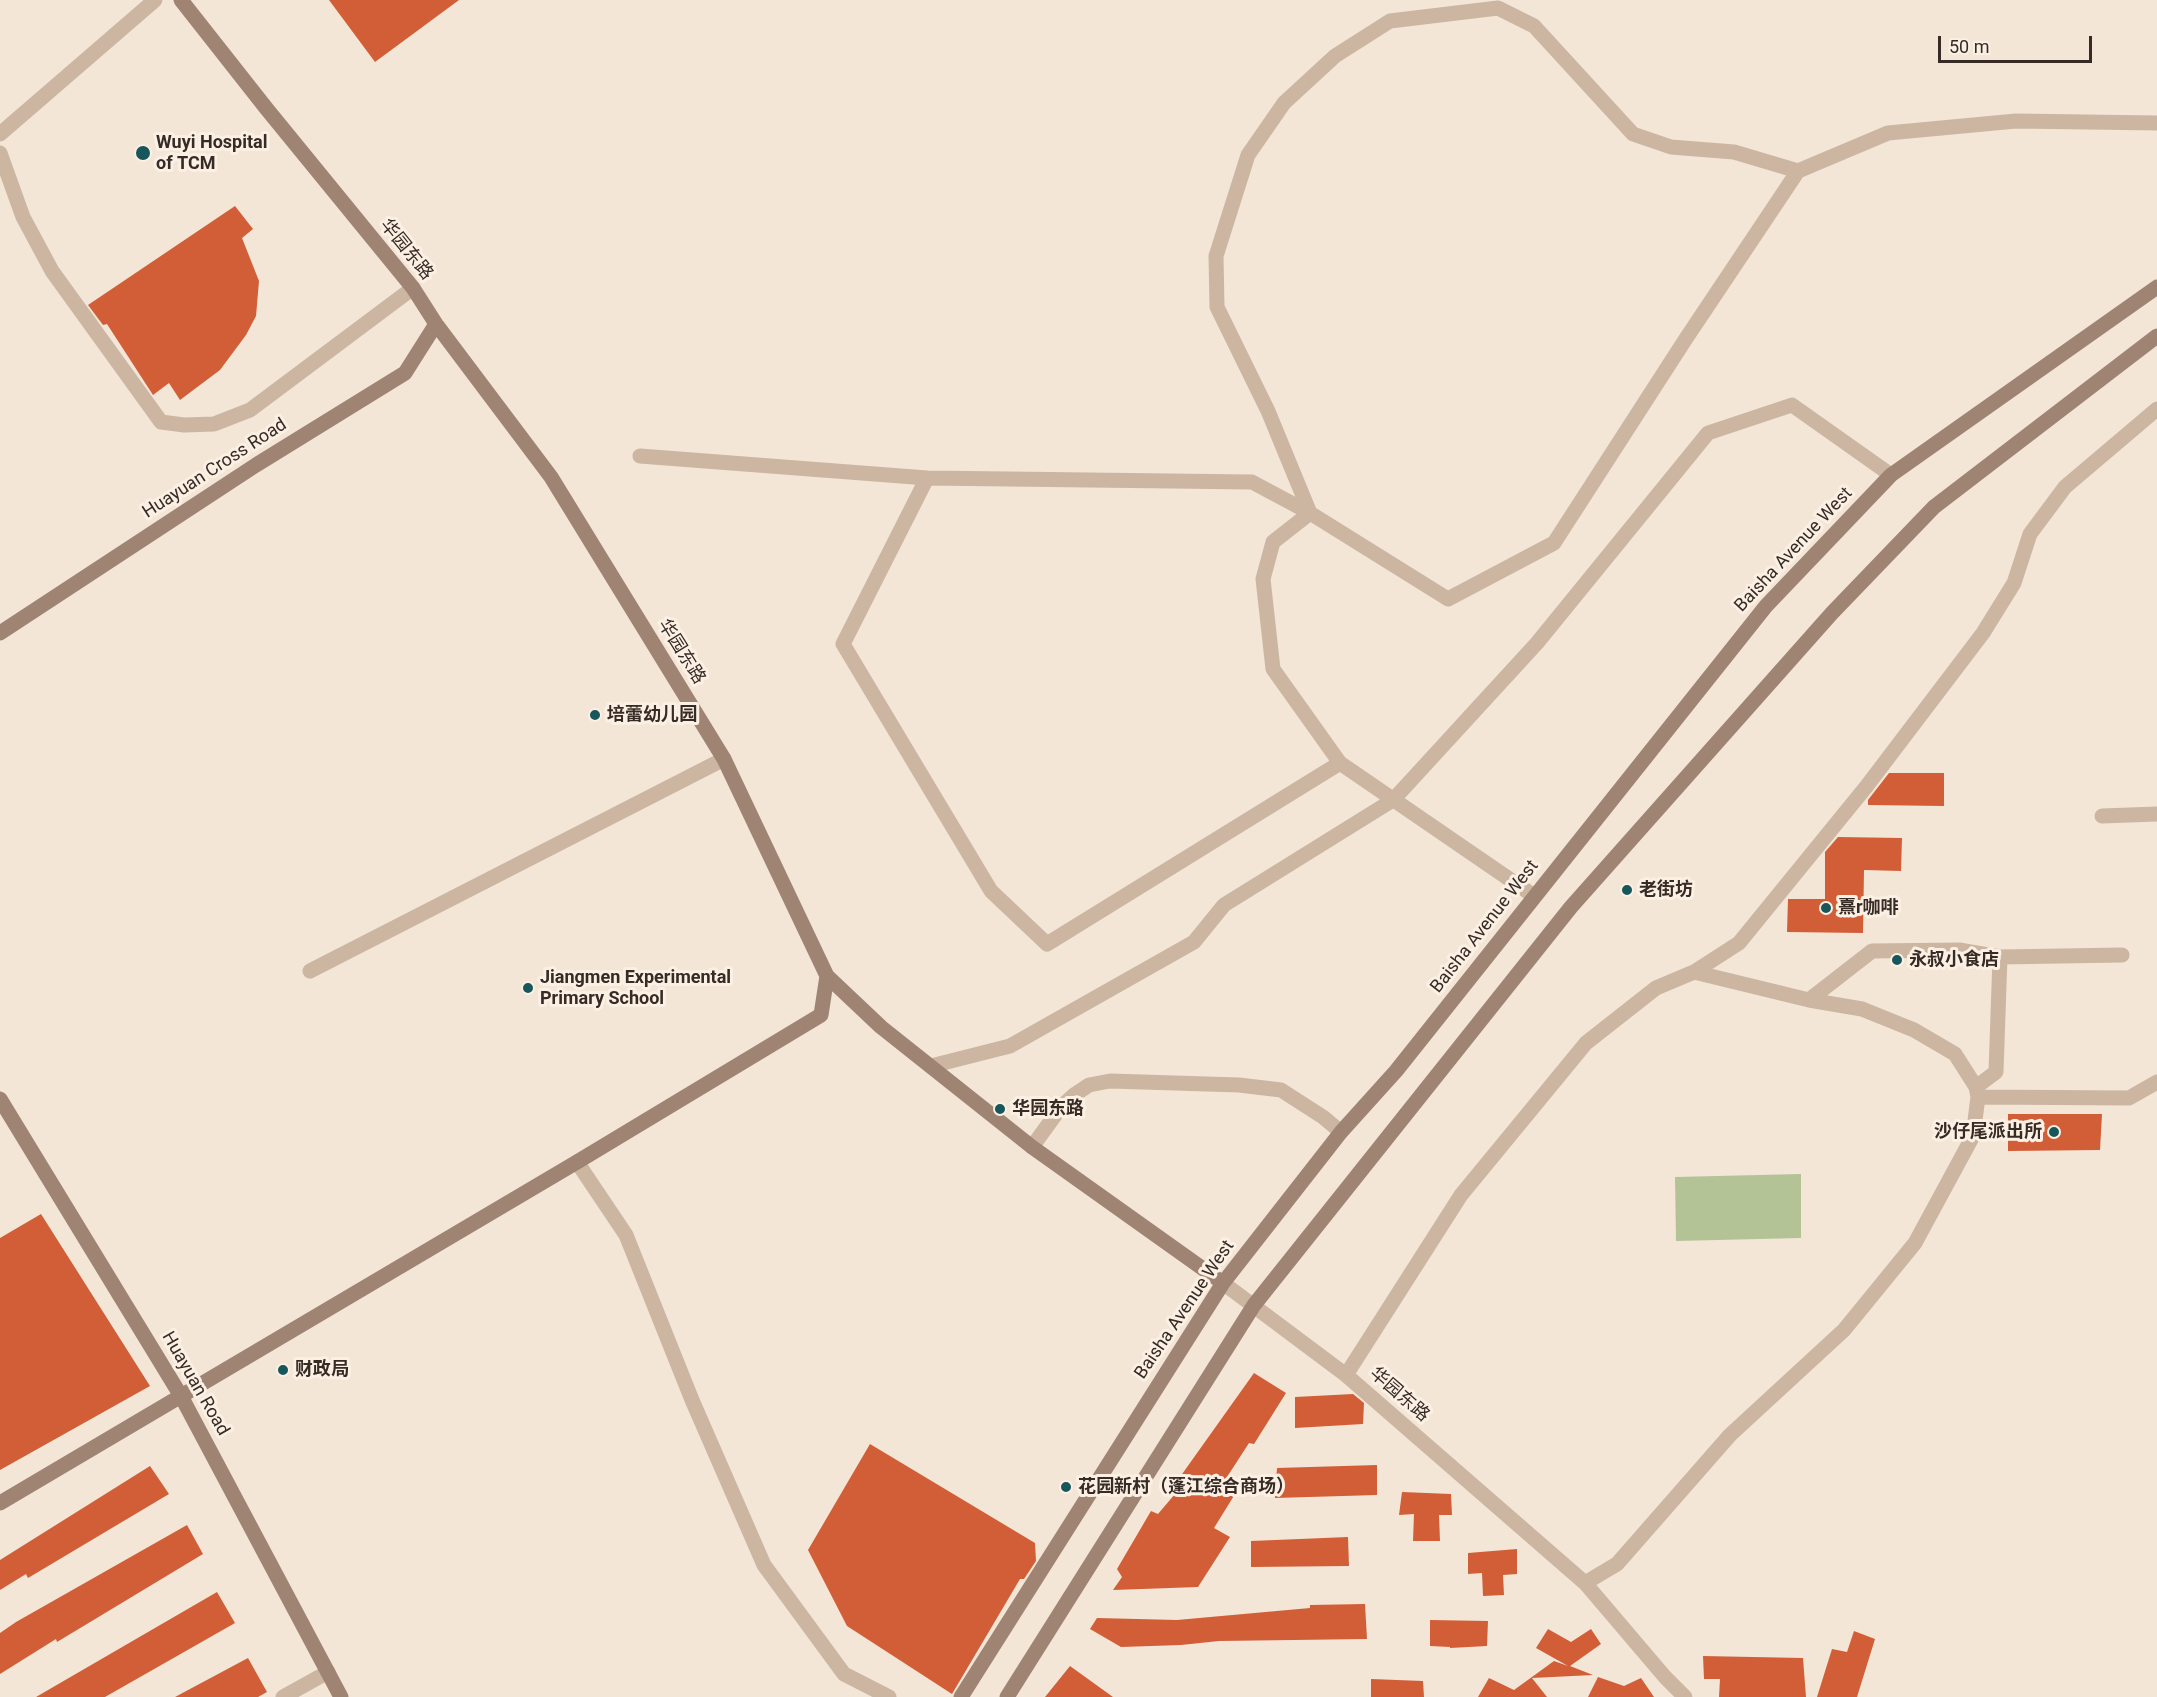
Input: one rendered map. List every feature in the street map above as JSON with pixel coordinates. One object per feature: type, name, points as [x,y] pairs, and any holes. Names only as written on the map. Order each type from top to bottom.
[{"type":"street","points":[[0,134],[155,0]]},
{"type":"street","name":"华园东路","points":[[181,0],[413,288],[436,324],[550,477],[724,759],[827,976],[881,1027],[1032,1147],[1254,1305],[1346,1375],[1585,1583],[1665,1677],[1685,1697]]},
{"type":"street","points":[[1310,513],[1268,411],[1217,307],[1216,256],[1248,155],[1284,103],[1335,56],[1390,21],[1498,8],[1534,26],[1633,134],[1671,147],[1734,152],[1798,171]]},
{"type":"street","points":[[640,456],[927,478],[1252,482],[1310,513],[1448,599],[1554,543],[1798,171],[1888,133],[2016,121],[2157,123]]},
{"type":"street","points":[[0,153],[23,217],[52,271],[161,422],[184,426],[214,424],[250,410],[413,288]]},
{"type":"street","name":"Baisha Avenue West","points":[[961,1697],[1223,1283],[1341,1132],[1396,1071],[1766,606],[1891,475],[2157,287]]},
{"type":"street","name":"Huayuan Cross Road","points":[[0,633],[256,465],[405,373],[436,324]]},
{"type":"street","points":[[1007,1697],[1254,1305],[1570,907],[1832,613],[1934,507],[2157,336]]},
{"type":"street","points":[[931,1066],[1010,1046],[1194,942],[1224,905],[1394,800],[1537,643],[1708,433],[1792,405],[1891,475]]},
{"type":"street","points":[[1346,1375],[1461,1195],[1586,1043],[1656,988],[1694,972],[1739,943],[1866,787],[1983,633],[2014,583],[2030,534],[2065,487],[2157,409]]},
{"type":"street","points":[[927,478],[843,644],[991,891],[1047,944],[1340,763]]},
{"type":"street","points":[[1310,513],[1273,542],[1263,579],[1273,669],[1340,763],[1534,896]]},
{"type":"street","points":[[310,971],[724,759]]},
{"type":"street","points":[[2102,816],[2157,814]]},
{"type":"street","points":[[1809,1000],[1872,951],[1959,950],[2000,957],[2122,955]]},
{"type":"street","points":[[1977,1092],[1996,1072],[2000,957]]},
{"type":"street","points":[[1585,1583],[1617,1564],[1731,1436],[1844,1330],[1915,1243],[1973,1136],[1977,1092],[1955,1054],[1914,1030],[1862,1010],[1809,1000],[1694,972]]},
{"type":"street","points":[[0,1503],[821,1015],[827,976]]},
{"type":"street","points":[[1032,1147],[1074,1095],[1089,1085],[1110,1081],[1239,1085],[1281,1090],[1323,1117],[1341,1132]]},
{"type":"street","points":[[1977,1092],[2129,1098],[2157,1082]]},
{"type":"street","name":"Huayuan Road","points":[[0,1099],[182,1396],[341,1697]]},
{"type":"street","points":[[576,1162],[626,1235],[692,1400],[764,1565],[844,1674],[889,1697]]},
{"type":"street","points":[[283,1697],[328,1671]]},
{"type":"green space","points":[[1801,1174],[1801,1238],[1676,1241],[1675,1177]]},
{"type":"building","points":[[329,0],[459,0],[375,62]]},
{"type":"building","points":[[235,206],[253,229],[242,238],[259,281],[256,316],[246,335],[220,370],[180,400],[169,383],[153,395],[107,324],[103,325],[88,305]]},
{"type":"building","points":[[1889,773],[1944,773],[1944,806],[1868,805],[1868,800]]},
{"type":"building","points":[[1838,837],[1902,838],[1901,871],[1864,870],[1863,933],[1787,932],[1788,899],[1825,899],[1825,852]]},
{"type":"building","name":"沙仔尾派出所","points":[[2008,1114],[2102,1114],[2100,1150],[2008,1151]]},
{"type":"building","points":[[41,1214],[150,1386],[0,1470],[0,1238]]},
{"type":"building","points":[[1254,1373],[1286,1393],[1254,1444],[1249,1443],[1227,1477],[1240,1486],[1214,1528],[1230,1537],[1198,1587],[1113,1590],[1122,1577],[1117,1569],[1151,1511],[1158,1514],[1186,1481],[1180,1477]]},
{"type":"building","points":[[1353,1394],[1364,1403],[1363,1424],[1295,1428],[1295,1397]]},
{"type":"building","points":[[870,1444],[1035,1543],[1036,1561],[1024,1579],[1020,1579],[952,1694],[847,1626],[808,1550]]},
{"type":"building","points":[[1377,1465],[1377,1495],[1275,1498],[1277,1468]]},
{"type":"building","points":[[150,1466],[169,1494],[28,1578],[26,1574],[0,1590],[0,1560]]},
{"type":"building","points":[[1402,1492],[1451,1494],[1452,1515],[1439,1515],[1440,1541],[1413,1541],[1414,1514],[1399,1515]]},
{"type":"building","points":[[187,1525],[203,1554],[0,1674],[0,1633]]},
{"type":"building","points":[[1348,1537],[1349,1566],[1251,1567],[1251,1541]]},
{"type":"building","points":[[1517,1549],[1517,1574],[1503,1575],[1504,1595],[1483,1596],[1482,1573],[1468,1574],[1468,1553]]},
{"type":"building","points":[[217,1592],[235,1623],[105,1697],[36,1697]]},
{"type":"building","points":[[1365,1604],[1367,1639],[1219,1641],[1121,1647],[1090,1629],[1097,1618],[1177,1620],[1310,1608],[1310,1605]]},
{"type":"building","points":[[1430,1620],[1488,1621],[1487,1646],[1450,1648],[1430,1646]]},
{"type":"building","points":[[1548,1629],[1571,1642],[1591,1629],[1601,1644],[1570,1666],[1593,1675],[1532,1678],[1547,1697],[1478,1697],[1489,1678],[1514,1690],[1554,1661],[1568,1666],[1536,1648]]},
{"type":"building","points":[[1854,1631],[1875,1639],[1857,1697],[1817,1697],[1832,1649],[1847,1652]]},
{"type":"building","points":[[1703,1656],[1803,1658],[1806,1697],[1719,1697],[1720,1679],[1704,1679]]},
{"type":"building","points":[[248,1658],[267,1692],[258,1697],[175,1697]]},
{"type":"building","points":[[1070,1666],[1113,1697],[1045,1697]]},
{"type":"building","points":[[1598,1677],[1624,1686],[1641,1678],[1654,1697],[1588,1697]]},
{"type":"building","points":[[1371,1679],[1423,1681],[1424,1697],[1371,1697]]},
{"type":"place","name":"Wuyi Hospital of TCM","points":[[143,153]]},
{"type":"place","name":"培蕾幼儿园","points":[[595,715]]},
{"type":"place","name":"老街坊","points":[[1627,890]]},
{"type":"place","name":"熹r咖啡","points":[[1826,908]]},
{"type":"place","name":"永叔小食店","points":[[1897,960]]},
{"type":"place","name":"Jiangmen Experimental Primary School","points":[[528,988]]},
{"type":"place","name":"华园东路","points":[[1000,1109]]},
{"type":"place","name":"沙仔尾派出所","points":[[2054,1132]]},
{"type":"place","name":"财政局","points":[[283,1370]]},
{"type":"place","name":"花园新村（蓬江综合商场）","points":[[1066,1487]]}]
